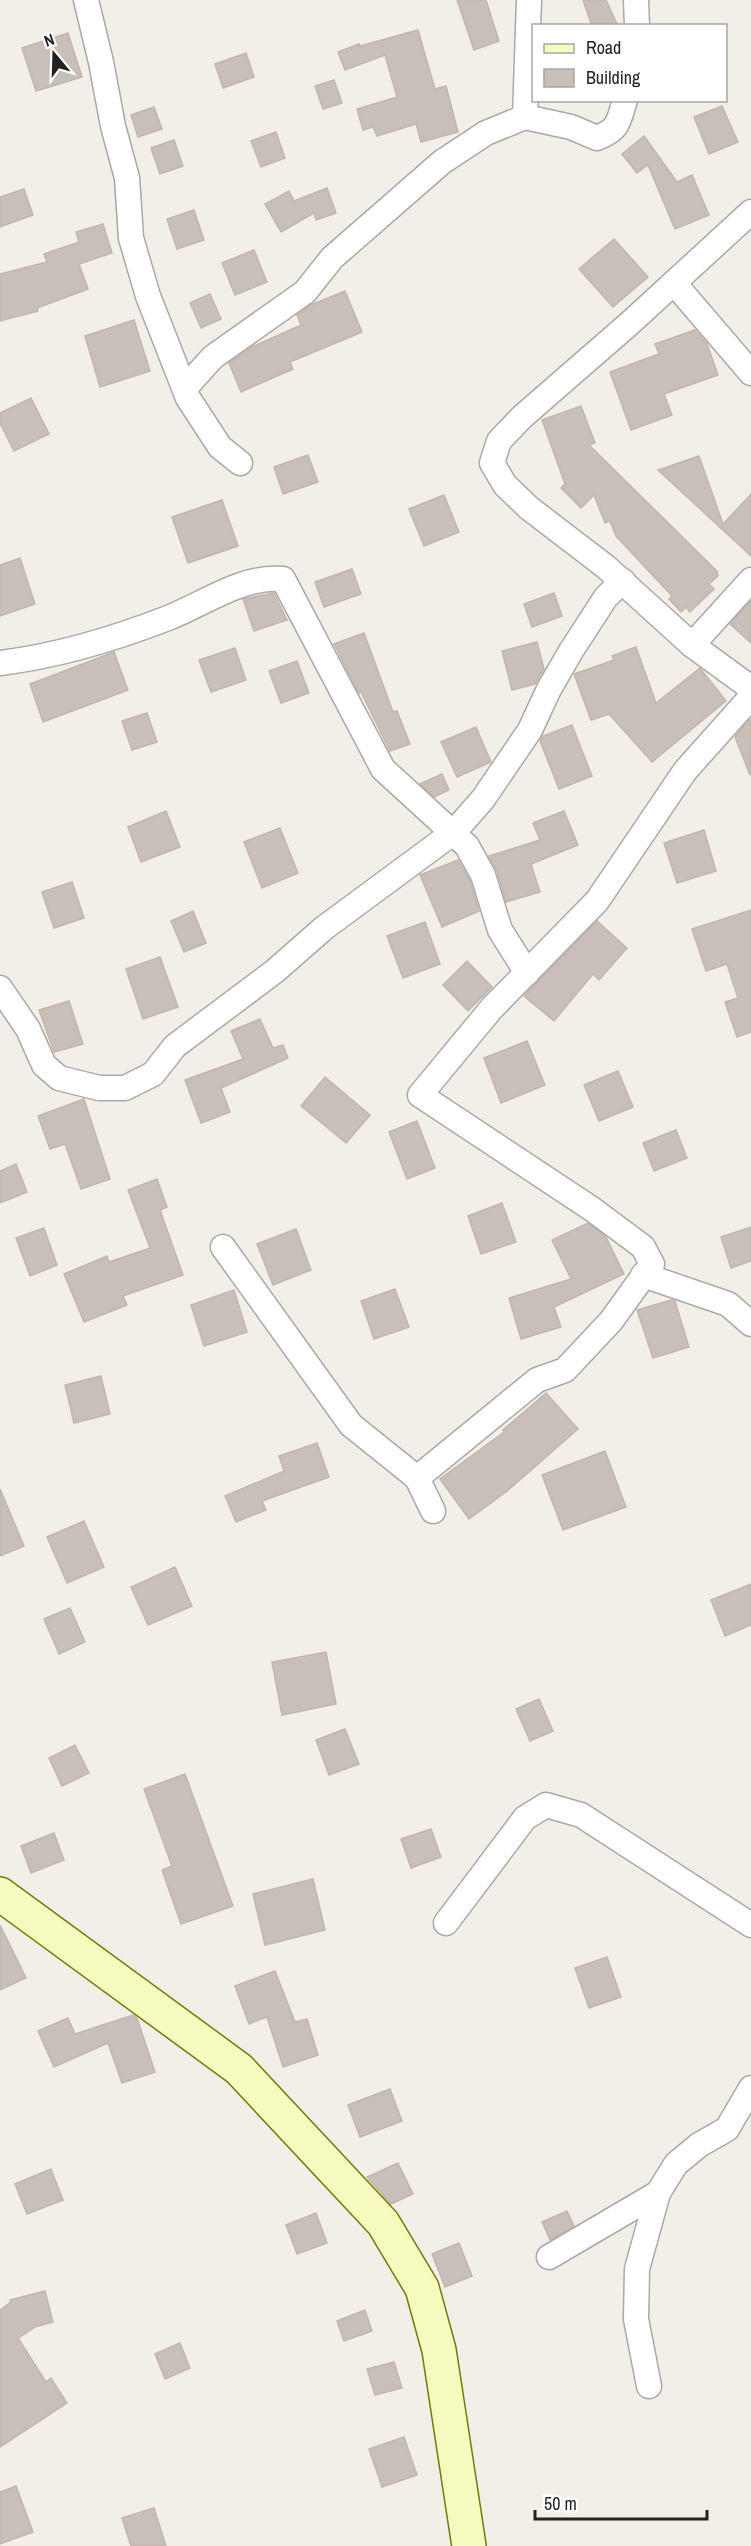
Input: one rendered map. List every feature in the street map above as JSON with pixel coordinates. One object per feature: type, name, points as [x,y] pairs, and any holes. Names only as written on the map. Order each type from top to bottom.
[{"type":"main road","points":[[0,1894],[239,2069],[383,2223],[422,2288],[439,2350],[468,2546]]},
{"type":"street","points":[[86,0],[113,126],[127,178],[131,238],[148,296],[188,398],[220,447],[240,463]]},
{"type":"street","points":[[525,117],[529,0]]},
{"type":"street","points":[[636,0],[637,24]]},
{"type":"street","points":[[184,388],[213,357],[305,292],[332,258],[442,162],[486,132],[525,117],[571,127],[597,138],[613,131],[624,102]]},
{"type":"street","points":[[751,212],[522,417],[499,441],[492,463],[505,485],[529,508],[622,581],[692,645],[751,688]]},
{"type":"street","points":[[674,283],[751,373]]},
{"type":"street","points":[[0,663],[32,659],[112,638],[170,618],[230,590],[268,578],[283,579],[382,769],[454,832],[466,846],[483,876],[500,930],[527,973]]},
{"type":"street","points":[[692,645],[751,580]]},
{"type":"street","points":[[0,988],[28,1029],[44,1065],[59,1078],[99,1088],[125,1088],[153,1074],[175,1046],[275,971],[324,928],[454,832],[483,799],[525,738],[571,651],[606,597],[622,581]]},
{"type":"street","points":[[417,1478],[537,1380],[565,1370],[611,1321],[652,1263],[643,1247],[537,1170],[420,1095],[492,1008],[597,901],[685,771],[751,697]]},
{"type":"street","points":[[223,1247],[351,1425],[417,1478],[433,1511]]},
{"type":"street","points":[[643,1275],[728,1304],[751,1324]]},
{"type":"street","points":[[446,1923],[525,1818],[546,1805],[581,1815],[751,1925]]},
{"type":"street","points":[[649,2386],[636,2319],[637,2269],[658,2193],[676,2164],[699,2145],[727,2129],[751,2088]]},
{"type":"street","points":[[549,2257],[658,2193]]},
{"type":"building","points":[[457,0],[486,0],[499,41],[474,50]]},
{"type":"building","points":[[583,0],[606,0],[617,24],[591,24]]},
{"type":"building","points":[[418,30],[435,89],[446,86],[458,132],[421,142],[416,124],[377,136],[373,127],[363,130],[357,109],[397,97],[385,55],[345,70],[338,52],[359,44],[360,46]]},
{"type":"building","points":[[68,33],[82,77],[36,91],[22,48]]},
{"type":"building","points":[[246,53],[254,77],[223,88],[215,64]]},
{"type":"building","points":[[334,80],[342,103],[323,109],[315,86]]},
{"type":"building","points":[[722,106],[738,142],[709,154],[694,117]]},
{"type":"building","points":[[154,107],[162,129],[138,137],[131,115]]},
{"type":"building","points":[[276,132],[285,158],[261,167],[251,141]]},
{"type":"building","points":[[644,136],[677,182],[692,175],[709,215],[675,229],[648,165],[637,173],[622,154]]},
{"type":"building","points":[[174,140],[183,166],[160,174],[151,148]]},
{"type":"building","points":[[327,188],[336,213],[316,220],[314,213],[281,232],[265,204],[289,191],[294,201]]},
{"type":"building","points":[[24,189],[33,215],[0,227],[0,197]]},
{"type":"building","points":[[194,210],[204,240],[177,249],[167,219]]},
{"type":"building","points":[[103,224],[112,253],[79,264],[88,289],[37,308],[38,311],[0,321],[0,274],[47,262],[44,254],[79,242],[76,232]]},
{"type":"building","points":[[614,239],[648,277],[613,307],[579,269]]},
{"type":"building","points":[[254,250],[267,282],[235,295],[222,263]]},
{"type":"building","points":[[345,291],[362,332],[290,362],[293,369],[241,392],[229,363],[254,346],[301,325],[297,315],[311,305]]},
{"type":"building","points":[[210,294],[221,319],[201,328],[190,303]]},
{"type":"building","points":[[134,320],[150,371],[100,387],[85,336]]},
{"type":"building","points":[[695,330],[707,344],[718,375],[664,394],[672,415],[631,430],[610,372],[659,354],[655,344]]},
{"type":"building","points":[[31,398],[49,434],[14,451],[0,423],[0,413]]},
{"type":"building","points":[[581,406],[595,443],[589,445],[717,571],[718,576],[709,584],[714,589],[690,612],[686,607],[681,612],[669,599],[672,596],[616,536],[610,521],[605,523],[594,495],[581,508],[561,488],[565,484],[542,420]]},
{"type":"building","points":[[308,455],[318,482],[283,494],[274,467]]},
{"type":"building","points":[[699,456],[723,524],[751,494],[751,556],[658,470]]},
{"type":"building","points":[[444,495],[459,532],[424,546],[409,509]]},
{"type":"building","points":[[222,500],[238,546],[188,563],[172,517]]},
{"type":"building","points":[[20,558],[35,604],[0,616],[0,565]]},
{"type":"building","points":[[352,569],[361,594],[324,607],[315,582]]},
{"type":"building","points":[[274,593],[287,620],[254,631],[243,599]]},
{"type":"building","points":[[554,593],[562,616],[532,627],[524,604]]},
{"type":"building","points":[[751,601],[751,643],[730,624]]},
{"type":"building","points":[[364,633],[393,712],[397,711],[410,744],[390,751],[334,644]]},
{"type":"building","points":[[537,642],[544,669],[535,684],[512,690],[502,651]]},
{"type":"building","points":[[636,647],[656,703],[700,668],[726,701],[652,762],[609,714],[591,720],[574,674],[614,660],[612,656]]},
{"type":"building","points":[[235,648],[246,680],[211,692],[199,660]]},
{"type":"building","points":[[114,652],[128,690],[43,722],[30,684]]},
{"type":"building","points":[[297,661],[309,693],[281,703],[269,671]]},
{"type":"building","points":[[147,713],[157,742],[132,750],[122,721]]},
{"type":"building","points":[[751,720],[750,775],[735,737]]},
{"type":"building","points":[[572,725],[592,776],[559,789],[540,741],[543,736]]},
{"type":"building","points":[[476,727],[491,762],[457,777],[441,742]]},
{"type":"building","points":[[442,774],[449,790],[434,797],[420,784]]},
{"type":"building","points":[[166,811],[180,847],[141,862],[128,827]]},
{"type":"building","points":[[564,811],[578,845],[531,864],[540,892],[506,902],[497,871],[489,856],[540,840],[533,823]]},
{"type":"building","points":[[280,828],[298,873],[262,888],[244,842]]},
{"type":"building","points":[[704,830],[716,871],[677,883],[664,843]]},
{"type":"building","points":[[458,860],[470,881],[479,911],[442,927],[420,875]]},
{"type":"building","points":[[72,882],[84,918],[54,928],[42,892]]},
{"type":"building","points":[[751,910],[751,1032],[737,1037],[725,1002],[738,998],[727,964],[706,971],[692,929]]},
{"type":"building","points":[[193,911],[206,943],[184,952],[171,921]]},
{"type":"building","points":[[597,921],[627,948],[599,980],[593,974],[554,1021],[524,996]]},
{"type":"building","points":[[425,922],[440,964],[403,978],[387,936]]},
{"type":"building","points":[[160,957],[178,1007],[143,1019],[126,969]]},
{"type":"building","points":[[467,961],[492,987],[468,1011],[443,985]]},
{"type":"building","points":[[69,1001],[83,1044],[54,1052],[39,1010]]},
{"type":"building","points":[[260,1019],[273,1048],[283,1045],[288,1058],[221,1088],[230,1112],[201,1123],[185,1080],[243,1059],[231,1031]]},
{"type":"building","points":[[527,1041],[545,1085],[501,1103],[484,1058]]},
{"type":"building","points":[[618,1071],[633,1107],[599,1121],[584,1085]]},
{"type":"building","points":[[325,1077],[370,1115],[346,1143],[301,1106]]},
{"type":"building","points":[[84,1099],[110,1179],[81,1189],[65,1144],[50,1149],[38,1116]]},
{"type":"building","points":[[417,1121],[435,1168],[407,1179],[389,1132]]},
{"type":"building","points":[[676,1130],[687,1158],[654,1171],[643,1143]]},
{"type":"building","points":[[16,1164],[27,1192],[0,1203],[0,1171]]},
{"type":"building","points":[[157,1179],[167,1207],[160,1210],[183,1275],[123,1296],[127,1305],[84,1322],[64,1274],[107,1256],[109,1262],[150,1248],[128,1190]]},
{"type":"building","points":[[502,1203],[516,1242],[481,1254],[468,1216]]},
{"type":"building","points":[[588,1223],[606,1237],[624,1274],[554,1307],[561,1327],[521,1339],[509,1298],[571,1279],[552,1240]]},
{"type":"building","points":[[751,1227],[751,1261],[731,1268],[721,1237]]},
{"type":"building","points":[[44,1228],[57,1265],[30,1276],[16,1238]]},
{"type":"building","points":[[296,1229],[311,1270],[273,1285],[257,1244]]},
{"type":"building","points":[[395,1289],[409,1327],[374,1339],[361,1301]]},
{"type":"building","points":[[234,1290],[247,1332],[204,1346],[191,1305]]},
{"type":"building","points":[[671,1300],[675,1301],[689,1347],[653,1358],[637,1310]]},
{"type":"building","points":[[101,1376],[110,1414],[74,1423],[65,1385]]},
{"type":"building","points":[[546,1393],[578,1429],[506,1492],[469,1519],[440,1479],[504,1432],[503,1430]]},
{"type":"building","points":[[317,1443],[329,1477],[262,1501],[266,1510],[236,1522],[225,1496],[284,1471],[279,1456]]},
{"type":"building","points":[[605,1451],[626,1507],[563,1530],[542,1475]]},
{"type":"building","points":[[0,1489],[24,1546],[0,1556]]},
{"type":"building","points":[[84,1521],[104,1567],[67,1583],[47,1537]]},
{"type":"building","points":[[175,1567],[192,1606],[148,1625],[131,1587]]},
{"type":"building","points":[[751,1584],[751,1625],[725,1636],[711,1600]]},
{"type":"building","points":[[70,1608],[85,1642],[59,1654],[44,1619]]},
{"type":"building","points":[[326,1652],[336,1704],[282,1715],[272,1662]]},
{"type":"building","points":[[539,1699],[553,1731],[530,1741],[516,1709]]},
{"type":"building","points":[[345,1729],[359,1764],[329,1775],[316,1740]]},
{"type":"building","points":[[75,1745],[89,1773],[62,1786],[49,1758]]},
{"type":"building","points":[[185,1774],[233,1906],[181,1924],[162,1870],[172,1866],[144,1789]]},
{"type":"building","points":[[431,1829],[441,1857],[411,1868],[401,1839]]},
{"type":"building","points":[[54,1833],[64,1860],[31,1873],[21,1846]]},
{"type":"building","points":[[313,1879],[325,1930],[265,1945],[253,1894]]},
{"type":"building","points":[[0,1925],[26,1978],[0,1990]]},
{"type":"building","points":[[607,1957],[621,1997],[589,2008],[575,1968]]},
{"type":"building","points":[[275,1971],[295,2022],[307,2019],[318,2055],[283,2067],[267,2017],[249,2024],[235,1986]]},
{"type":"building","points":[[133,2015],[137,2018],[155,2072],[122,2083],[108,2043],[54,2067],[38,2031],[68,2018],[75,2034]]},
{"type":"building","points":[[390,2089],[402,2121],[360,2137],[348,2105]]},
{"type":"building","points":[[398,2163],[413,2194],[391,2204],[367,2177]]},
{"type":"building","points":[[51,2169],[63,2200],[27,2214],[15,2184]]},
{"type":"building","points":[[567,2211],[574,2226],[550,2240],[542,2222]]},
{"type":"building","points":[[316,2213],[327,2243],[297,2254],[286,2225]]},
{"type":"building","points":[[459,2243],[472,2276],[445,2287],[432,2254]]},
{"type":"building","points":[[45,2291],[53,2322],[35,2327],[18,2338],[46,2382],[51,2378],[67,2403],[0,2447],[0,2310],[11,2302],[10,2300]]},
{"type":"building","points":[[365,2310],[372,2331],[344,2341],[337,2321]]},
{"type":"building","points":[[180,2343],[190,2368],[165,2379],[155,2354]]},
{"type":"building","points":[[394,2362],[402,2388],[375,2395],[367,2369]]},
{"type":"building","points":[[404,2437],[417,2475],[382,2487],[369,2449]]},
{"type":"building","points":[[16,2486],[33,2532],[0,2544],[0,2492]]},
{"type":"building","points":[[154,2508],[166,2546],[131,2546],[122,2518]]}]
